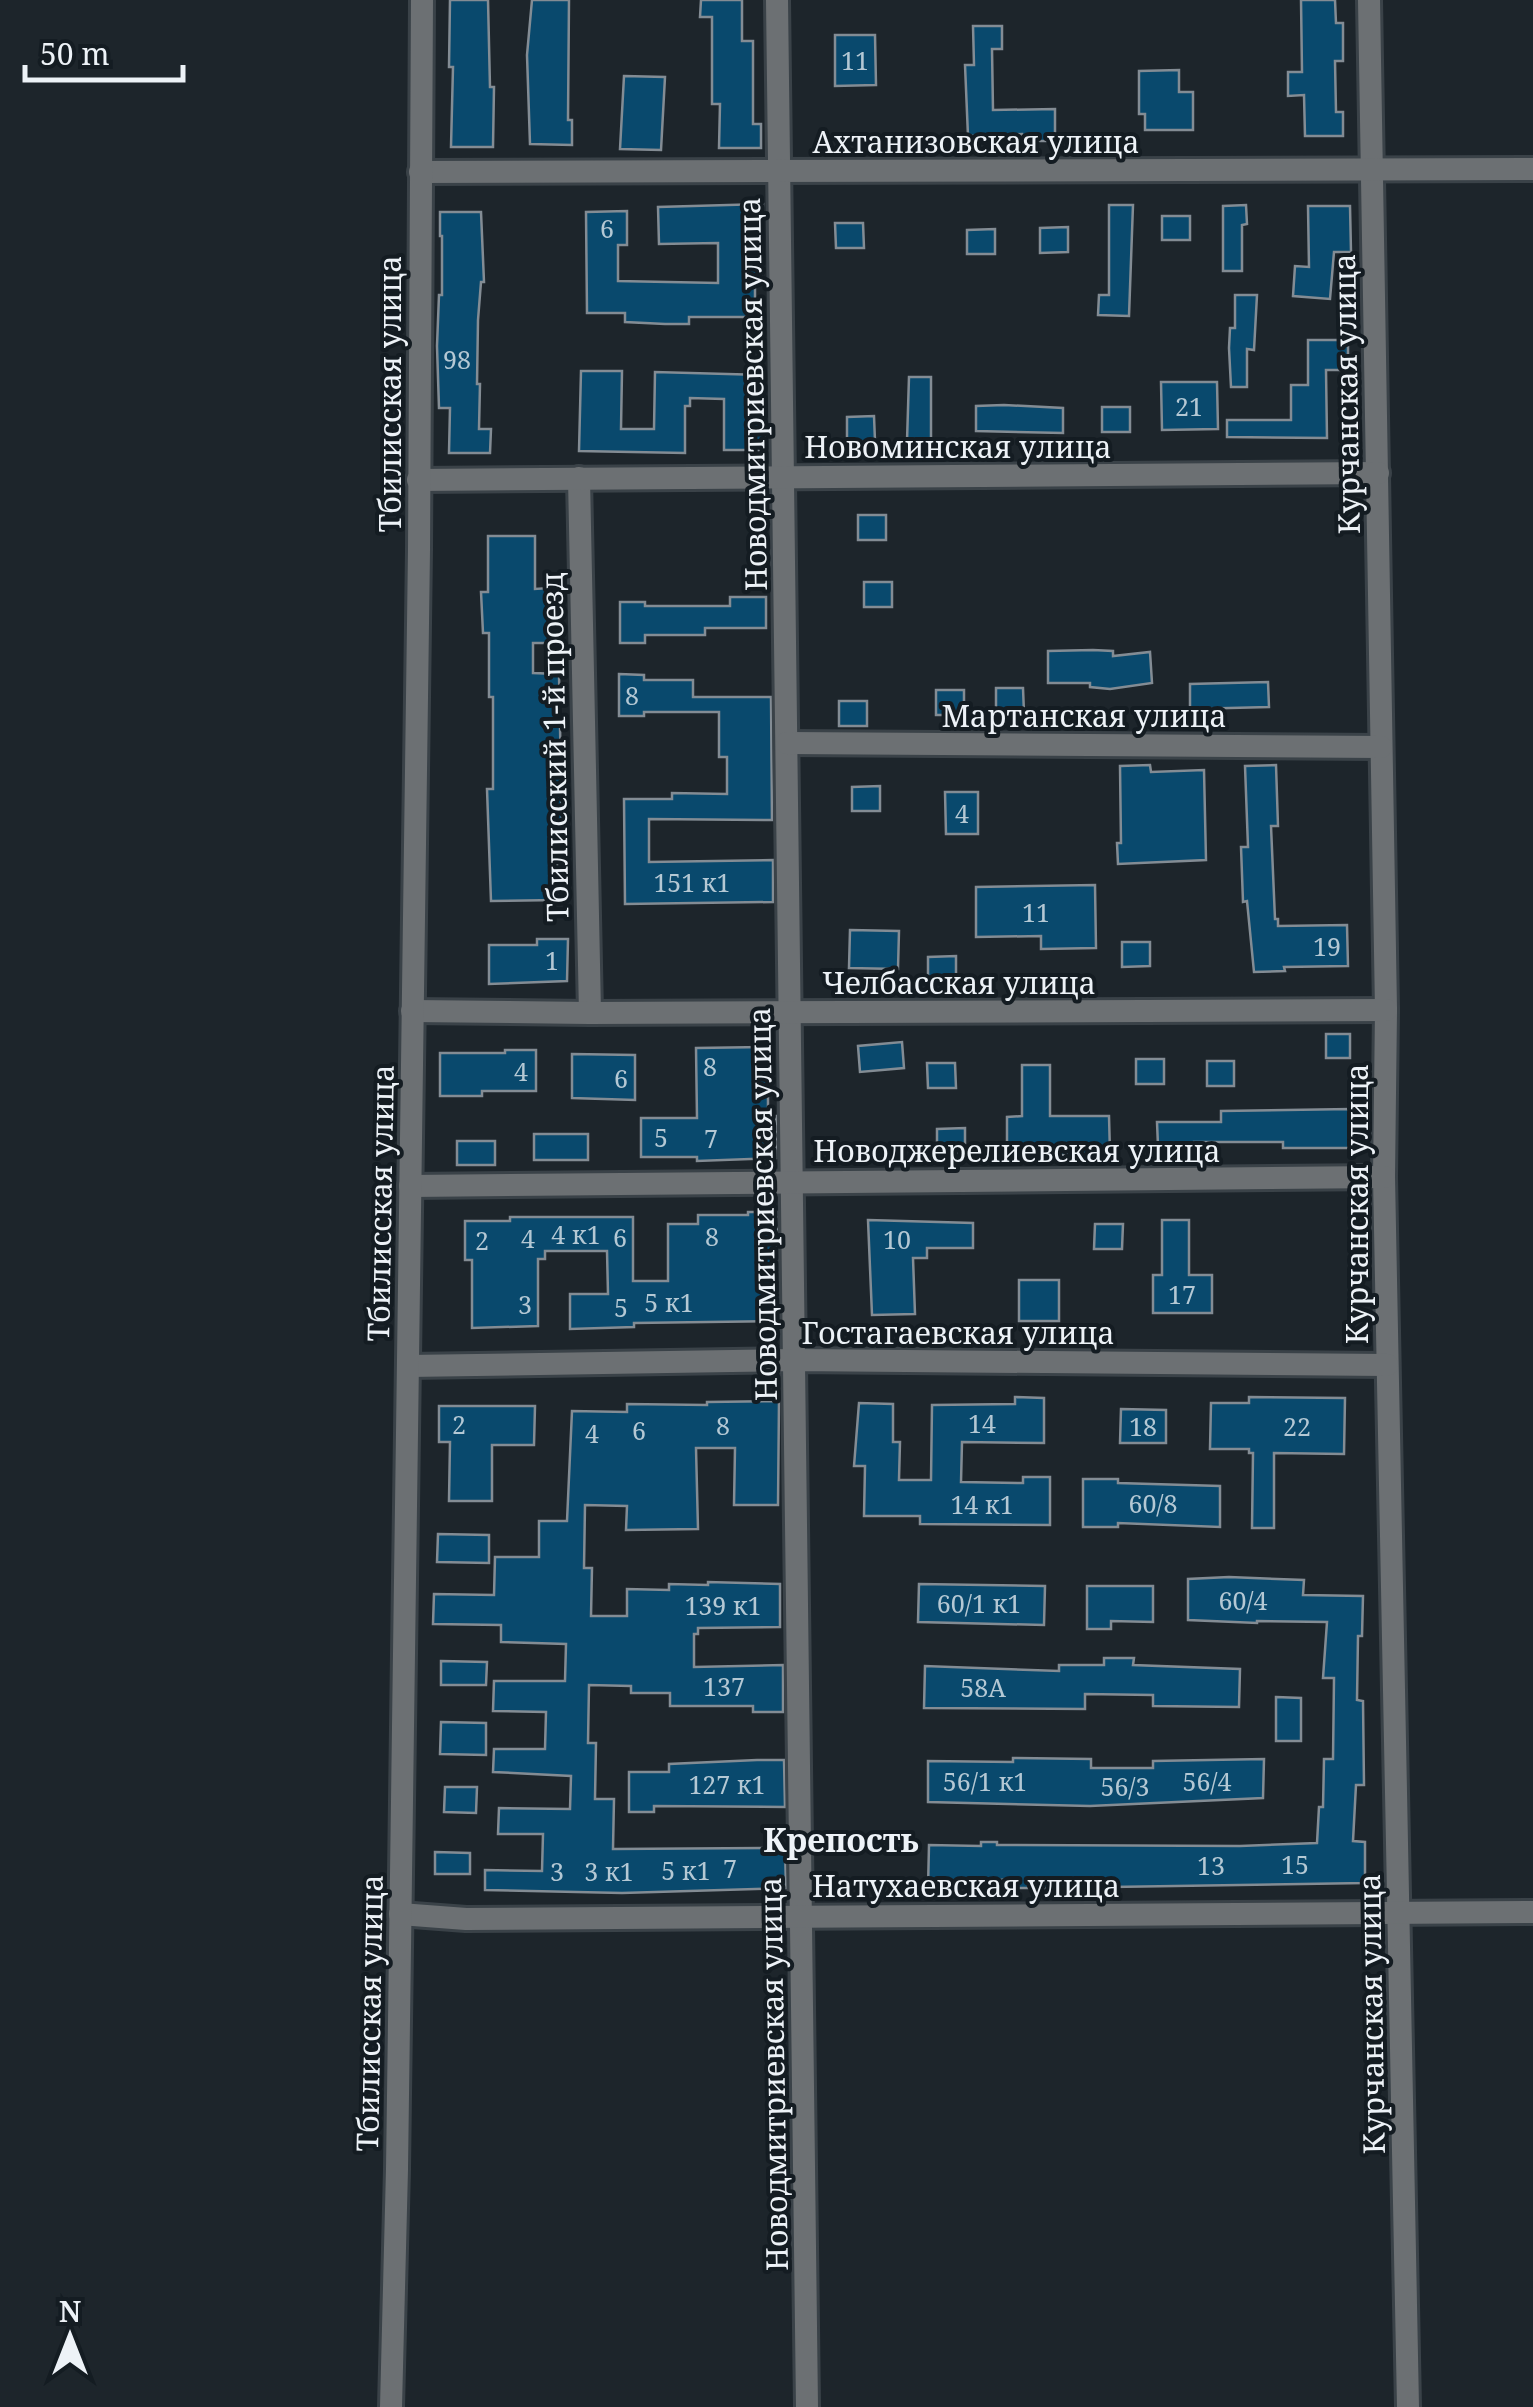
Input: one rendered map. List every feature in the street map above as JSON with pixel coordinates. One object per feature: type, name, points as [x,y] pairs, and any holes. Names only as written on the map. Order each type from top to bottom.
[{"type":"street","name":"Тбилисская улица","points":[[391,2407],[408,1366],[422,0]]},
{"type":"street","name":"Новодмитриевская улица","points":[[778,0],[807,2407]]},
{"type":"street","name":"Курчанская улица","points":[[1369,0],[1386,1010],[1387,1365],[1408,2407]]},
{"type":"street","name":"Ахтанизовская улица","points":[[420,172],[1533,169]]},
{"type":"street","name":"Новоминская улица","points":[[418,480],[1378,473]]},
{"type":"street","name":"Тбилисский 1-й проезд","points":[[579,478],[590,1014]]},
{"type":"street","name":"Мартанская улица","points":[[786,742],[1381,747]]},
{"type":"street","name":"Челбасская улица","points":[[412,1011],[590,1014],[1386,1010]]},
{"type":"street","name":"Новоджерелиевская улица","points":[[410,1186],[1384,1177]]},
{"type":"street","name":"Гостагаевская улица","points":[[408,1366],[794,1360],[1387,1365]]},
{"type":"street","name":"Натухаевская улица","points":[[400,1914],[466,1919],[1533,1912]]},
{"type":"building","points":[[450,0],[488,0],[490,87],[494,87],[493,147],[451,147]]},
{"type":"building","points":[[532,0],[569,0],[568,120],[572,120],[572,145],[530,144],[527,55]]},
{"type":"building","points":[[701,0],[742,0],[742,41],[753,41],[753,124],[761,124],[761,148],[719,148],[720,104],[712,104],[712,17],[700,17]]},
{"type":"building","points":[[1301,0],[1335,0],[1336,23],[1343,23],[1343,61],[1335,61],[1336,112],[1343,112],[1343,136],[1305,136],[1304,95],[1288,96],[1288,72],[1302,72]]},
{"type":"building","points":[[973,26],[1002,26],[1002,49],[992,49],[993,110],[1055,109],[1055,141],[1022,141],[1022,134],[968,136],[965,65],[974,65]]},
{"type":"building","points":[[835,35],[875,35],[876,85],[835,86]]},
{"type":"building","points":[[1179,70],[1179,92],[1193,92],[1193,130],[1145,130],[1145,114],[1139,114],[1139,71]]},
{"type":"building","points":[[624,76],[665,77],[661,150],[620,149]]},
{"type":"building","points":[[763,204],[761,278],[755,278],[755,317],[689,317],[689,324],[665,324],[625,322],[625,313],[587,313],[586,212],[627,211],[627,245],[618,245],[618,281],[718,283],[718,243],[659,244],[658,207]]},
{"type":"building","points":[[1109,205],[1133,205],[1129,316],[1098,315],[1099,295],[1109,295]]},
{"type":"building","points":[[1246,205],[1242,271],[1223,271],[1223,206]]},
{"type":"building","points":[[1308,206],[1350,206],[1351,252],[1334,252],[1330,299],[1293,296],[1295,266],[1309,267]]},
{"type":"building","points":[[440,212],[481,212],[484,282],[478,320],[477,384],[479,429],[491,429],[490,453],[449,453],[450,408],[439,408]]},
{"type":"building","points":[[1162,216],[1190,216],[1190,240],[1162,240]]},
{"type":"building","points":[[835,223],[863,223],[864,248],[836,248]]},
{"type":"building","points":[[1068,227],[1068,252],[1040,253],[1040,228]]},
{"type":"building","points":[[995,229],[995,254],[967,254],[967,230]]},
{"type":"building","points":[[1235,295],[1257,295],[1254,350],[1247,349],[1247,387],[1231,387],[1229,348],[1230,328],[1235,328]]},
{"type":"building","points":[[1308,340],[1348,340],[1348,370],[1326,370],[1327,438],[1227,437],[1227,420],[1291,420],[1291,385],[1308,385]]},
{"type":"building","points":[[581,371],[622,371],[621,429],[654,429],[655,372],[763,375],[765,450],[724,450],[724,399],[690,398],[690,406],[685,406],[685,453],[579,451]]},
{"type":"building","points":[[909,377],[931,377],[931,441],[907,441]]},
{"type":"building","points":[[1161,382],[1217,382],[1218,429],[1162,430]]},
{"type":"building","points":[[976,406],[1063,408],[1063,433],[976,431]]},
{"type":"building","points":[[1102,407],[1130,407],[1130,432],[1102,432]]},
{"type":"building","points":[[874,416],[875,441],[847,442],[847,417]]},
{"type":"building","points":[[858,515],[886,515],[886,540],[858,540]]},
{"type":"building","points":[[488,536],[535,536],[535,589],[549,588],[551,643],[533,643],[533,673],[559,674],[562,830],[557,830],[557,900],[491,901],[487,789],[493,789],[493,697],[489,697],[489,633],[483,633],[481,592],[488,592]]},
{"type":"building","points":[[864,582],[892,582],[892,607],[864,607]]},
{"type":"building","points":[[730,597],[766,597],[766,628],[705,628],[705,635],[645,635],[645,643],[620,643],[620,602],[645,602],[645,606],[730,606]]},
{"type":"building","points":[[1048,651],[1113,651],[1113,656],[1150,652],[1152,683],[1110,689],[1090,687],[1090,683],[1048,683]]},
{"type":"building","points":[[619,674],[644,675],[644,680],[693,680],[693,697],[771,697],[772,820],[649,819],[649,862],[773,860],[773,902],[625,904],[624,799],[672,799],[672,793],[727,794],[727,757],[719,757],[719,712],[619,716]]},
{"type":"building","points":[[1268,682],[1269,707],[1190,709],[1190,684]]},
{"type":"building","points":[[996,688],[1023,688],[1024,713],[996,713]]},
{"type":"building","points":[[936,690],[964,690],[964,715],[936,715]]},
{"type":"building","points":[[839,701],[867,701],[867,726],[839,726]]},
{"type":"building","points":[[1150,765],[1151,772],[1204,770],[1206,860],[1118,864],[1120,766]]},
{"type":"building","points":[[1276,765],[1278,826],[1271,826],[1275,919],[1278,926],[1347,925],[1348,966],[1284,967],[1285,971],[1254,972],[1247,901],[1243,902],[1241,847],[1248,847],[1245,766]]},
{"type":"building","points":[[880,786],[880,811],[852,811],[852,787]]},
{"type":"building","points":[[945,792],[978,792],[978,834],[946,834]]},
{"type":"building","points":[[1095,885],[1096,948],[1041,949],[1041,936],[976,937],[976,887]]},
{"type":"building","points":[[850,930],[899,931],[898,969],[849,968]]},
{"type":"building","points":[[537,939],[568,939],[567,981],[489,984],[489,945],[537,945]]},
{"type":"building","points":[[1122,942],[1150,942],[1150,966],[1122,967]]},
{"type":"building","points":[[956,956],[956,981],[928,982],[928,957]]},
{"type":"building","points":[[1326,1034],[1350,1034],[1350,1058],[1326,1058]]},
{"type":"building","points":[[902,1042],[904,1068],[860,1072],[858,1046]]},
{"type":"building","points":[[768,1047],[768,1116],[776,1116],[776,1158],[697,1161],[697,1157],[641,1157],[641,1118],[697,1118],[696,1048]]},
{"type":"building","points":[[536,1050],[536,1091],[440,1096],[440,1053]]},
{"type":"building","points":[[572,1054],[635,1055],[635,1100],[572,1098]]},
{"type":"building","points":[[1136,1059],[1164,1059],[1164,1084],[1136,1084]]},
{"type":"building","points":[[1207,1061],[1234,1061],[1234,1086],[1207,1086]]},
{"type":"building","points":[[927,1063],[955,1063],[956,1088],[928,1088]]},
{"type":"building","points":[[1022,1065],[1050,1065],[1050,1116],[1109,1116],[1110,1153],[1007,1157],[1007,1117],[1022,1116]]},
{"type":"building","points":[[1350,1109],[1351,1148],[1283,1148],[1283,1142],[1158,1146],[1157,1122],[1221,1122],[1221,1111]]},
{"type":"building","points":[[965,1128],[965,1153],[937,1153],[937,1129]]},
{"type":"building","points":[[534,1134],[588,1134],[588,1160],[534,1160]]},
{"type":"building","points":[[457,1141],[495,1141],[495,1165],[457,1165]]},
{"type":"building","points":[[777,1212],[777,1321],[634,1323],[634,1327],[570,1329],[570,1294],[608,1294],[607,1251],[545,1251],[545,1259],[538,1259],[538,1326],[472,1328],[472,1260],[465,1260],[465,1221],[633,1217],[633,1281],[668,1281],[668,1224],[698,1224],[698,1215]]},
{"type":"building","points":[[868,1220],[973,1223],[973,1248],[927,1248],[927,1258],[913,1258],[915,1314],[872,1315]]},
{"type":"building","points":[[1162,1220],[1189,1220],[1189,1275],[1212,1275],[1212,1313],[1153,1313],[1153,1275],[1162,1275]]},
{"type":"building","points":[[1095,1224],[1123,1224],[1122,1249],[1094,1249]]},
{"type":"building","points":[[1019,1280],[1059,1280],[1059,1321],[1019,1321]]},
{"type":"building","points":[[1015,1397],[1044,1398],[1044,1443],[962,1442],[961,1482],[1023,1483],[1023,1477],[1050,1477],[1050,1525],[920,1524],[920,1516],[864,1516],[865,1466],[854,1466],[859,1403],[893,1404],[893,1442],[900,1442],[899,1480],[931,1480],[932,1405],[1015,1404]]},
{"type":"building","points":[[1249,1397],[1345,1398],[1344,1454],[1274,1453],[1274,1528],[1252,1528],[1253,1453],[1249,1449],[1210,1449],[1211,1403],[1249,1403]]},
{"type":"building","points":[[779,1401],[778,1505],[734,1505],[735,1448],[696,1448],[698,1529],[626,1530],[627,1506],[585,1505],[584,1568],[592,1568],[591,1616],[627,1616],[627,1589],[669,1590],[669,1584],[708,1582],[780,1584],[780,1627],[698,1628],[698,1634],[694,1634],[694,1667],[783,1665],[783,1712],[753,1712],[753,1706],[670,1706],[670,1693],[631,1693],[631,1686],[589,1685],[588,1743],[596,1743],[595,1799],[614,1799],[613,1849],[785,1848],[786,1888],[622,1893],[485,1890],[485,1870],[542,1871],[543,1834],[498,1834],[499,1808],[570,1809],[571,1776],[493,1772],[494,1749],[545,1749],[546,1712],[493,1711],[494,1681],[565,1681],[566,1644],[501,1642],[501,1625],[433,1624],[434,1594],[494,1595],[495,1557],[539,1557],[539,1521],[567,1521],[572,1411],[627,1412],[627,1404]]},
{"type":"building","points":[[439,1406],[535,1406],[534,1445],[492,1445],[492,1501],[449,1501],[450,1442],[439,1442]]},
{"type":"building","points":[[1121,1409],[1166,1410],[1166,1443],[1120,1443]]},
{"type":"building","points":[[1083,1479],[1220,1486],[1220,1527],[1118,1523],[1118,1527],[1083,1527]]},
{"type":"building","points":[[438,1534],[489,1535],[489,1563],[437,1562]]},
{"type":"building","points":[[1188,1579],[1304,1580],[1303,1595],[1363,1596],[1357,1700],[1363,1701],[1364,1785],[1356,1785],[1353,1841],[1365,1842],[1365,1883],[1016,1888],[1016,1879],[959,1882],[959,1889],[928,1889],[929,1845],[1317,1843],[1324,1759],[1333,1759],[1334,1678],[1323,1678],[1327,1622],[1188,1620]]},
{"type":"building","points":[[919,1584],[1045,1586],[1044,1625],[918,1622]]},
{"type":"building","points":[[1087,1586],[1153,1586],[1153,1622],[1111,1621],[1111,1629],[1087,1629]]},
{"type":"building","points":[[1104,1658],[1134,1658],[1133,1665],[1240,1669],[1239,1707],[1153,1706],[1153,1695],[1085,1694],[1085,1709],[924,1708],[925,1666],[1059,1671],[1059,1665],[1104,1665]]},
{"type":"building","points":[[441,1661],[487,1662],[486,1685],[441,1685]]},
{"type":"building","points":[[1276,1697],[1301,1698],[1301,1741],[1276,1741]]},
{"type":"building","points":[[441,1722],[486,1723],[486,1755],[440,1754]]},
{"type":"building","points":[[1013,1758],[1091,1759],[1091,1768],[1153,1768],[1153,1761],[1264,1759],[1263,1798],[1090,1806],[928,1802],[928,1761],[1013,1762]]},
{"type":"building","points":[[784,1760],[785,1807],[654,1806],[654,1812],[629,1812],[629,1772],[669,1772],[669,1764]]},
{"type":"building","points":[[445,1787],[477,1787],[476,1813],[444,1812]]},
{"type":"building","points":[[435,1852],[470,1853],[470,1874],[435,1874]]},
{"type":"district","name":"Крепость","points":[[841,1839]]}]
